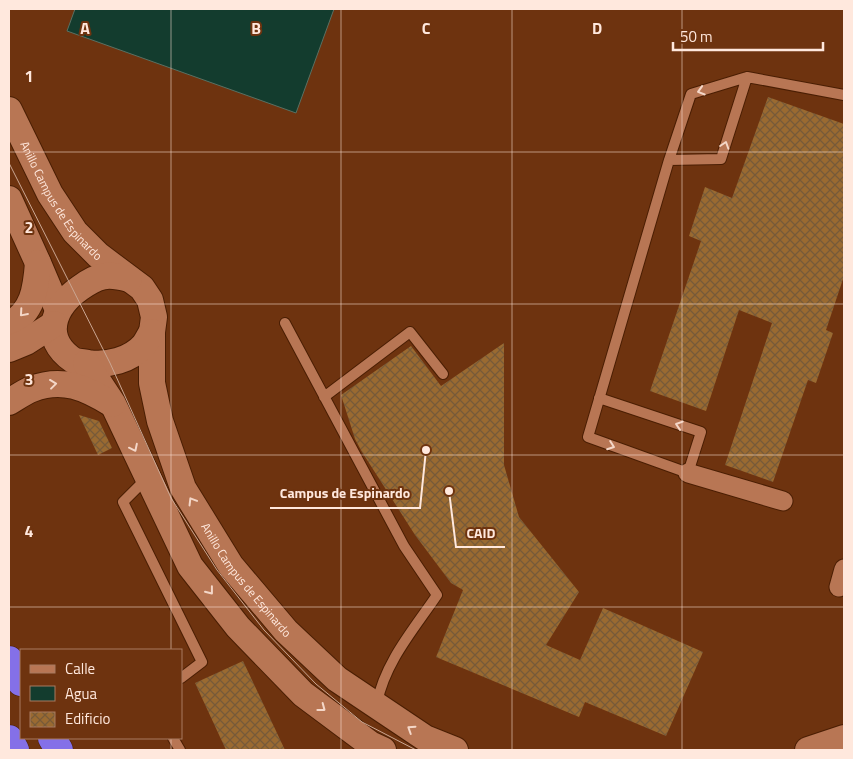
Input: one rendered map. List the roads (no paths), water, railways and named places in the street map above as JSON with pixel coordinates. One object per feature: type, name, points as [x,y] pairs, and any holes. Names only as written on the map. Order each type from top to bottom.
[{"type":"highway","points":[[9,660],[20,680]]},
{"type":"highway","points":[[9,739],[15,750]]},
{"type":"highway","points":[[53,739],[59,750]]},
{"type":"main road","name":"Anillo Campus de Espinardo","points":[[9,110],[50,194],[75,232],[98,255],[142,288],[150,300],[154,317],[152,332],[152,383],[160,421],[184,488],[231,566],[286,631],[337,679],[425,738],[455,750]]},
{"type":"main road","points":[[9,199],[38,263],[56,317],[57,344],[80,362],[113,404],[190,566],[238,627],[304,694],[370,744],[383,750]]},
{"type":"main road","points":[[9,325],[23,315],[32,301],[37,286],[38,263]]},
{"type":"main road","name":"Anillo Campus de Espinardo","points":[[9,350],[26,342],[56,317],[74,292],[93,279],[115,275],[129,279]]},
{"type":"main road","points":[[9,390],[31,371],[80,362],[110,363],[125,358],[144,345],[152,332]]},
{"type":"main road","points":[[9,402],[32,389],[57,382],[90,390],[113,404]]},
{"type":"main road","points":[[808,750],[844,738]]},
{"type":"street","points":[[688,473],[783,501]]},
{"type":"street","points":[[839,588],[844,569]]},
{"type":"lane","points":[[599,398],[701,432],[688,473],[588,438],[599,398],[669,160],[691,94],[747,77],[844,95]]},
{"type":"lane","points":[[669,160],[720,159],[747,77]]},
{"type":"lane","points":[[285,323],[404,546],[437,595],[389,666],[377,706]]},
{"type":"lane","points":[[324,397],[410,332],[443,374]]},
{"type":"lane","points":[[148,476],[123,502],[202,662],[182,677]]},
{"type":"lane","points":[[174,739],[180,750]]},
{"type":"water","points":[[75,9],[334,9],[296,113],[67,31]]},
{"type":"tram line","points":[[9,163],[110,363],[171,498],[217,570],[264,630],[316,684],[362,722],[416,750]]},
{"type":"place","name":"Campus de Espinardo","points":[[426,450]]},
{"type":"place","name":"CAID","points":[[449,491]]}]
